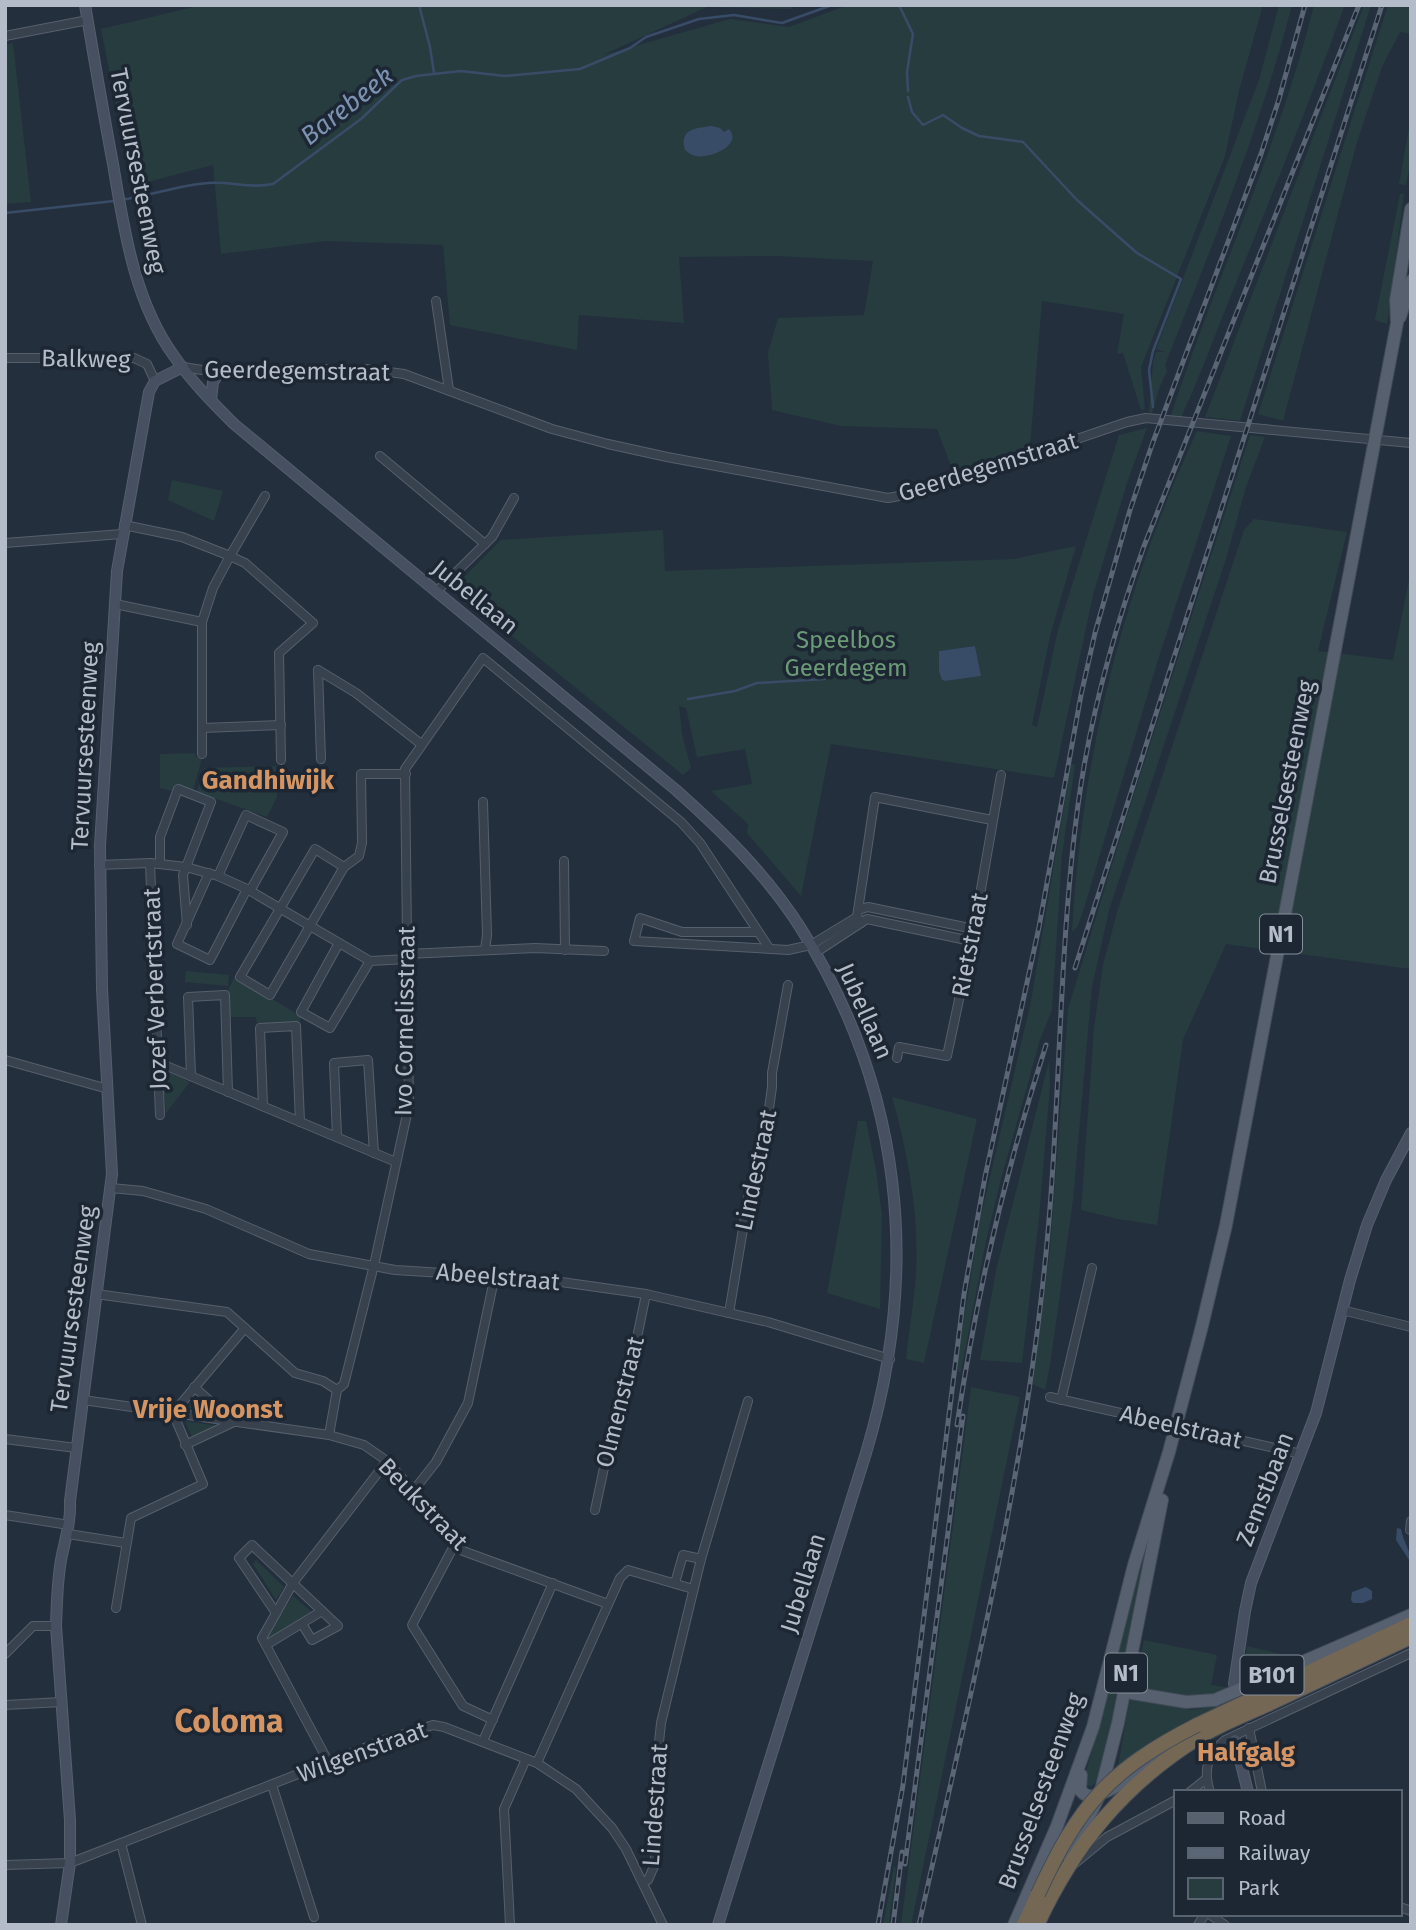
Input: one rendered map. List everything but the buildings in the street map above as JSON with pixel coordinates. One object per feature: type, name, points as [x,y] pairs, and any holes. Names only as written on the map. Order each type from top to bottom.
[{"type":"highway","name":"B101","points":[[1064,1870],[1114,1805],[1198,1731],[1411,1624]]},
{"type":"highway","name":"B101","points":[[1024,1925],[1068,1833],[1092,1800],[1129,1764],[1155,1747],[1198,1731],[1411,1637]]},
{"type":"highway","name":"Brusselsesteenweg","points":[[1037,1925],[1064,1870]]},
{"type":"main road","name":"Tervuursesteenweg","points":[[85,5],[121,212],[139,286],[159,331],[183,367]]},
{"type":"main road","name":"Brusselsesteenweg","points":[[1014,1925],[1063,1810],[1093,1727],[1145,1551],[1226,1225],[1397,323],[1396,300],[1411,209]]},
{"type":"main road","name":"Brusselsesteenweg","points":[[1397,323],[1403,312],[1411,281]]},
{"type":"main road","points":[[155,381],[183,367]]},
{"type":"main road","name":"Jubellaan","points":[[183,367],[211,400],[275,458],[701,812],[763,878],[800,927],[855,1033],[873,1084],[888,1150],[895,1209],[898,1270],[890,1359],[874,1427],[718,1925]]},
{"type":"main road","points":[[211,400],[214,380],[222,368]]},
{"type":"main road","name":"Tervuursesteenweg","points":[[61,1925],[70,1863],[70,1820],[56,1626],[59,1576],[68,1529],[113,1161],[99,865],[115,604],[123,530],[149,392],[155,381]]},
{"type":"main road","name":"Zemstbaan","points":[[1234,1684],[1247,1597],[1321,1397],[1342,1310],[1372,1213],[1411,1133]]},
{"type":"main road","name":"Brusselsesteenweg","points":[[1064,1870],[1100,1794],[1116,1733],[1145,1551]]},
{"type":"main road","name":"B101","points":[[1125,1681],[1128,1691],[1139,1695],[1186,1702],[1215,1700],[1411,1615]]},
{"type":"main road","points":[[1093,1727],[1079,1786],[1088,1796],[1117,1786],[1198,1731]]},
{"type":"main road","points":[[1235,1740],[1248,1790]]},
{"type":"main road","points":[[1063,1810],[1070,1805],[1080,1805],[1086,1811],[1087,1822]]},
{"type":"street","points":[[5,36],[88,20]]},
{"type":"street","points":[[436,301],[449,390]]},
{"type":"street","name":"Balkweg","points":[[5,358],[142,360],[147,364],[155,381]]},
{"type":"street","name":"Geerdegemstraat","points":[[183,367],[202,370],[366,369],[404,374],[552,429],[608,444],[888,498],[921,492],[1119,424],[1146,418],[1411,443]]},
{"type":"street","points":[[380,456],[485,544]]},
{"type":"street","points":[[202,754],[202,622],[213,588],[265,496]]},
{"type":"street","points":[[436,592],[492,537],[514,498]]},
{"type":"street","points":[[5,543],[123,530],[178,536],[245,563],[313,623],[279,653],[281,760]]},
{"type":"street","points":[[115,604],[202,622]]},
{"type":"street","name":"Ivo Cornelisstraat","points":[[329,1435],[338,1390],[344,1384],[374,1265],[409,1105],[405,769],[483,658],[681,822],[700,843],[758,932]]},
{"type":"street","points":[[321,759],[318,670],[356,693],[421,744]]},
{"type":"street","points":[[202,728],[281,725]]},
{"type":"street","points":[[344,867],[315,849],[240,977],[270,995],[344,867],[359,856],[362,843],[361,774],[406,774]]},
{"type":"street","name":"Rietstraat","points":[[897,1058],[899,1048],[947,1056],[974,929],[1001,775]]},
{"type":"street","name":"Jozef Verbertstraat","points":[[160,864],[160,837],[178,789],[211,802],[183,876],[187,925]]},
{"type":"street","points":[[859,917],[875,797],[992,820]]},
{"type":"street","points":[[483,803],[487,935],[485,950]]},
{"type":"street","name":"Jozef Verbertstraat","points":[[246,816],[284,832],[210,960],[177,944],[214,874],[246,816]]},
{"type":"street","points":[[564,861],[565,950]]},
{"type":"street","name":"Jozef Verbertstraat","points":[[99,865],[150,863],[186,867],[214,874],[249,890],[370,961]]},
{"type":"street","name":"Jozef Verbertstraat","points":[[150,863],[160,1115]]},
{"type":"street","points":[[769,948],[758,932],[682,932],[639,918],[634,941],[788,950],[813,949],[859,917],[868,907],[974,929]]},
{"type":"street","points":[[859,917],[971,941]]},
{"type":"street","points":[[339,943],[300,1012],[330,1028],[370,961],[485,950],[535,948],[604,951]]},
{"type":"street","name":"Lindestraat","points":[[729,1313],[749,1194],[759,1180],[772,1073],[788,985]]},
{"type":"street","points":[[191,1076],[188,997],[225,995],[228,1091]]},
{"type":"street","points":[[264,1107],[260,1028],[296,1026],[300,1122]]},
{"type":"street","points":[[5,1060],[108,1089]]},
{"type":"street","points":[[337,1137],[334,1063],[368,1060],[374,1153]]},
{"type":"street","points":[[157,1062],[397,1162]]},
{"type":"street","name":"Abeelstraat","points":[[111,1188],[143,1191],[206,1209],[309,1254],[396,1270],[540,1279],[646,1294],[768,1322],[890,1359]]},
{"type":"street","points":[[1061,1400],[1092,1268]]},
{"type":"street","points":[[414,1490],[436,1462],[468,1403],[495,1275]]},
{"type":"street","points":[[96,1294],[227,1312],[295,1373],[323,1381],[338,1390]]},
{"type":"street","name":"Olmenstraat","points":[[595,1510],[618,1402],[625,1396],[646,1294]]},
{"type":"street","points":[[1342,1310],[1411,1327]]},
{"type":"street","points":[[116,1608],[131,1518],[203,1485],[173,1413],[245,1328]]},
{"type":"street","points":[[185,1445],[234,1422],[194,1387]]},
{"type":"street","name":"Abeelstraat","points":[[1050,1397],[1301,1454]]},
{"type":"street","name":"Beukstraat","points":[[83,1399],[329,1435],[364,1445],[387,1461],[463,1551],[608,1604]]},
{"type":"street","name":"Lindestraat","points":[[643,1882],[648,1880],[655,1864],[654,1781],[661,1723],[701,1559],[748,1401]]},
{"type":"street","points":[[5,1438],[76,1448]]},
{"type":"street","points":[[329,1762],[262,1638],[293,1583],[387,1461]]},
{"type":"street","points":[[9,1516],[126,1543]]},
{"type":"street","points":[[456,1542],[412,1625],[463,1706],[493,1720]]},
{"type":"street","points":[[276,1613],[239,1558],[253,1545],[338,1626],[312,1640],[302,1624]]},
{"type":"street","points":[[675,1583],[683,1555],[701,1559]]},
{"type":"street","points":[[537,1763],[620,1578],[628,1570],[693,1589]]},
{"type":"street","points":[[483,1741],[553,1583]]},
{"type":"street","points":[[266,1645],[322,1611]]},
{"type":"street","points":[[5,1654],[33,1626],[56,1626]]},
{"type":"street","points":[[1209,1790],[1206,1779],[1207,1766],[1225,1740],[1411,1653]]},
{"type":"street","points":[[5,1705],[62,1702]]},
{"type":"street","name":"Wilgenstraat","points":[[5,1865],[70,1863],[388,1738],[433,1725],[461,1731],[537,1763],[576,1789],[597,1810],[626,1849],[663,1925]]},
{"type":"street","points":[[1249,1728],[1262,1790]]},
{"type":"street","points":[[510,1925],[504,1809],[526,1759]]},
{"type":"street","points":[[1192,1790],[1206,1779]]},
{"type":"street","points":[[272,1785],[314,1917]]},
{"type":"street","points":[[1064,1870],[1077,1863],[1107,1838],[1174,1801]]},
{"type":"street","points":[[121,1843],[142,1925]]},
{"type":"green space","points":[[202,5],[796,5],[790,9],[707,7],[603,55],[730,19],[789,27],[848,5],[1263,5],[1239,91],[1225,156],[1141,367],[1145,409],[1141,410],[1123,353],[1117,354],[1124,314],[1042,301],[1030,447],[954,474],[937,429],[841,426],[772,410],[768,353],[778,318],[864,315],[873,261],[776,256],[679,257],[684,323],[579,315],[577,350],[450,325],[443,245],[326,241],[221,254],[213,165],[132,186],[101,29]]},
{"type":"green space","points":[[1279,5],[1292,5],[1265,97],[1234,187],[1165,365],[1167,371],[1152,413],[1149,412],[1153,362],[1156,352],[1165,352],[1156,349],[1259,80]]},
{"type":"green space","points":[[1314,5],[1345,5],[1291,148],[1195,385],[1181,417],[1171,415],[1265,161],[1300,57]]},
{"type":"green space","points":[[1364,5],[1371,5],[1240,421],[1205,417]]},
{"type":"green space","points":[[1388,5],[1411,5],[1411,34],[1400,32],[1382,67],[1357,142],[1283,421],[1258,414]]},
{"type":"green space","points":[[13,43],[31,202],[5,204],[5,45]]},
{"type":"green space","points":[[1409,128],[1411,159],[1406,185],[1399,184]]},
{"type":"green space","points":[[1400,194],[1404,194],[1387,324],[1375,320]]},
{"type":"green space","name":"Speelbos Geerdegem","points":[[1147,428],[1127,483],[1093,595],[1054,778],[831,744],[801,896],[747,833],[748,824],[711,791],[752,784],[745,749],[697,757],[686,708],[679,706],[682,734],[691,768],[683,775],[453,588],[501,540],[663,530],[665,571],[1014,559],[1076,546],[1050,636],[1032,725],[1037,727],[1058,630],[1119,435]],"holes":[[[975,646],[981,676],[942,680],[939,651]]]},
{"type":"green space","points":[[1197,431],[1231,436],[1158,660],[1084,908],[1078,926],[1072,932],[1085,801],[1110,675],[1147,553]]},
{"type":"green space","points":[[1250,435],[1265,437],[1246,487],[1226,559],[1109,910],[1092,987],[1073,1200],[1045,1390],[1033,1384],[1050,1249],[1068,1009],[1125,822]]},
{"type":"green space","points":[[172,480],[223,491],[214,521],[168,500]]},
{"type":"green space","points":[[1254,519],[1347,532],[1318,651],[1393,660],[1411,570],[1411,969],[1226,944],[1183,1040],[1157,1225],[1118,1219],[1081,1210],[1094,1028],[1103,965],[1117,912],[1244,530]]},
{"type":"green space","points":[[195,753],[196,757],[202,758],[193,791],[175,785],[172,791],[160,788],[160,754]]},
{"type":"green space","points":[[1071,764],[1075,765],[1062,855],[1052,1010],[1040,1040],[1001,1179],[986,1241],[961,1372],[958,1372],[958,1356],[980,1220],[1031,1001]]},
{"type":"green space","points":[[276,766],[277,797],[267,817],[197,792],[204,768]]},
{"type":"green space","points":[[186,971],[229,975],[228,986],[185,982]]},
{"type":"green space","points":[[235,976],[302,1017],[299,1022],[257,1025],[256,1017],[229,1017],[227,992]]},
{"type":"green space","points":[[1049,1061],[1050,1086],[1039,1218],[1022,1363],[980,1360],[996,1270]]},
{"type":"green space","points":[[166,1071],[190,1082],[166,1113],[163,1074]]},
{"type":"green space","points":[[892,1097],[977,1119],[924,1363],[906,1359],[916,1273],[916,1229],[903,1140]]},
{"type":"green space","points":[[858,1121],[866,1121],[882,1215],[880,1309],[827,1293]]},
{"type":"green space","points":[[971,1387],[1020,1397],[911,1925],[901,1925]]},
{"type":"green space","points":[[198,1395],[220,1414],[188,1408]]},
{"type":"green space","points":[[185,1421],[218,1426],[192,1437]]},
{"type":"green space","points":[[1145,1558],[1120,1684],[1110,1677],[1142,1560]]},
{"type":"green space","points":[[256,1560],[284,1587],[276,1600],[253,1564]]},
{"type":"green space","points":[[293,1596],[312,1612],[267,1640],[265,1637]]},
{"type":"green space","points":[[1144,1640],[1217,1655],[1211,1685],[1225,1687],[1225,1692],[1199,1698],[1139,1692],[1134,1687]]},
{"type":"green space","points":[[1247,1646],[1298,1658],[1242,1684]]},
{"type":"green space","points":[[1110,1687],[1116,1692],[1117,1699],[1109,1746],[1102,1771],[1091,1787],[1086,1784],[1085,1775],[1103,1712],[1106,1690]]},
{"type":"green space","points":[[1130,1698],[1169,1703],[1191,1710],[1227,1704],[1153,1741],[1118,1766]]},
{"type":"green space","points":[[894,1866],[896,1869],[889,1925],[883,1925]]},
{"type":"water","points":[[712,126],[724,132],[729,129],[732,135],[732,140],[723,150],[702,156],[685,150],[686,134],[694,129]]},
{"type":"water","points":[[975,646],[981,676],[942,680],[939,651]]},
{"type":"water","points":[[1397,1528],[1401,1529],[1411,1563],[1396,1540]]},
{"type":"water","points":[[1366,1587],[1372,1591],[1372,1599],[1353,1603],[1352,1592]]},
{"type":"waterway","points":[[419,5],[434,73]]},
{"type":"waterway","name":"Barebeek","points":[[121,200],[197,184],[273,184],[361,119],[402,80],[416,76],[461,71],[505,76],[580,69],[630,48],[646,37],[699,19],[734,15],[782,23],[832,5]]},
{"type":"waterway","points":[[899,5],[913,34],[907,72],[908,91]]},
{"type":"waterway","points":[[908,97],[912,112],[923,125],[943,115],[979,136],[1023,142],[1077,200],[1137,253],[1181,279],[1153,351],[1149,370],[1153,407]]},
{"type":"waterway","name":"Barebeek","points":[[5,213],[114,201]]},
{"type":"waterway","points":[[688,699],[735,691],[757,683],[825,679]]},
{"type":"railway","points":[[878,1925],[903,1785],[964,1294],[985,1177],[1039,927],[1081,695],[1095,633],[1130,510],[1261,154],[1305,5]]},
{"type":"railway","points":[[919,1925],[990,1605],[1021,1444],[1033,1363],[1049,1223],[1071,864],[1083,772],[1096,706],[1113,641],[1144,546],[1359,5]]},
{"type":"railway","points":[[1075,968],[1382,5]]},
{"type":"railway","points":[[957,1425],[973,1329],[994,1233],[1046,1045]]},
{"type":"railway","points":[[905,1864],[963,1416]]},
{"type":"railway","points":[[893,1925],[902,1852]]},
{"type":"district","name":"Gandhiwijk","points":[[268,780]]},
{"type":"district","name":"Vrije Woonst","points":[[208,1409]]},
{"type":"district","name":"Coloma","points":[[229,1721]]},
{"type":"district","name":"Halfgalg","points":[[1246,1752]]}]
